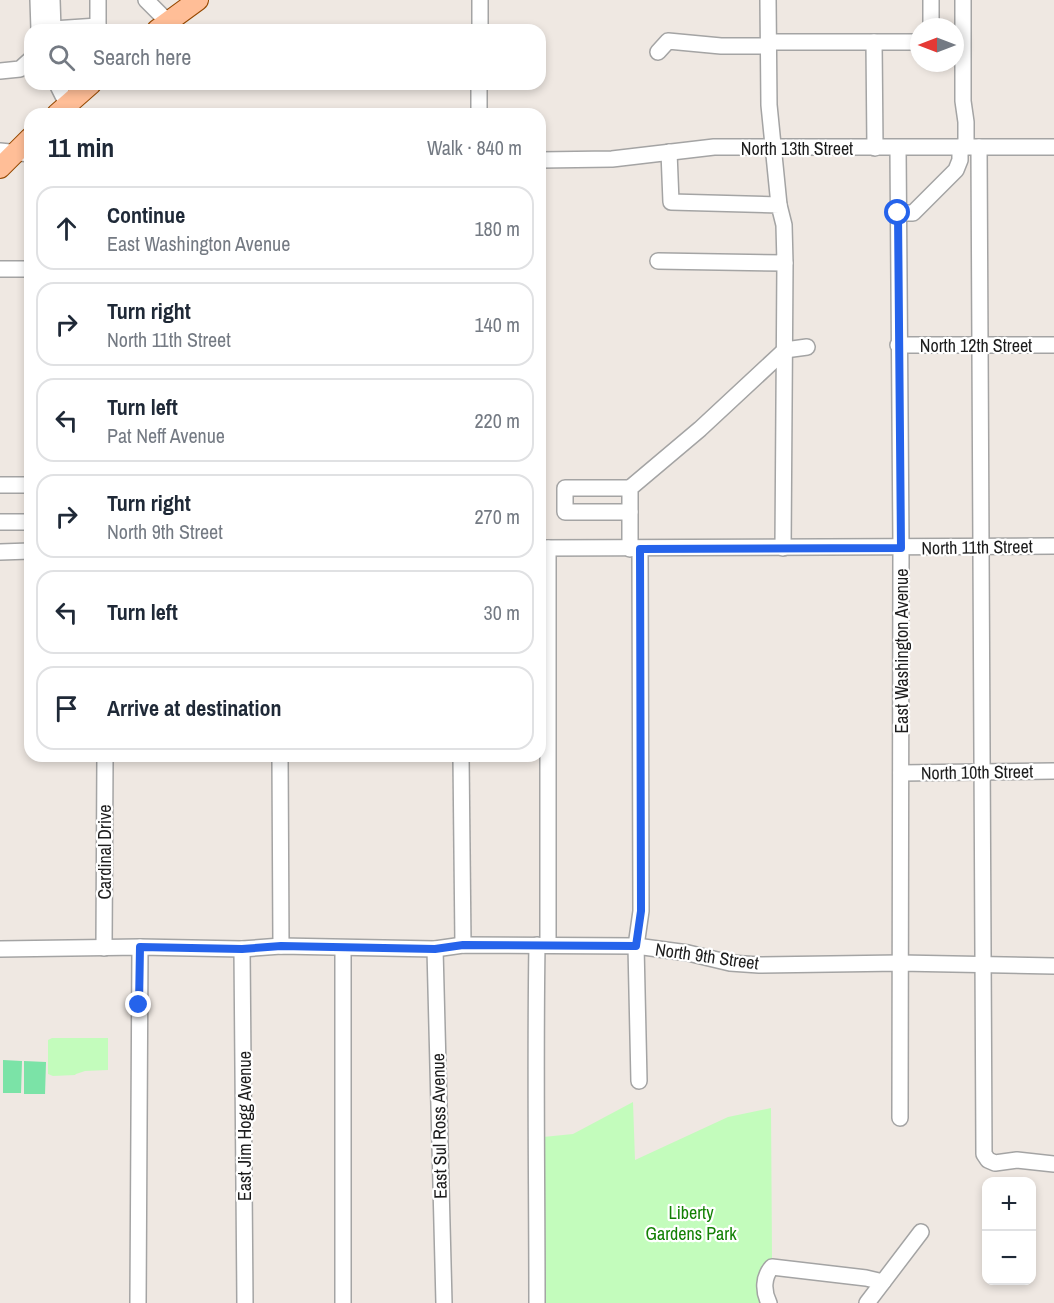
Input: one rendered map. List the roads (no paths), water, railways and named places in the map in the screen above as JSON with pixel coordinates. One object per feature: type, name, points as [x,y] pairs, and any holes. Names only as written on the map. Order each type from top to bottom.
[{"type":"main road","points":[[166,24],[198,0]]},
{"type":"main road","points":[[63,108],[84,90]]},
{"type":"main road","points":[[0,168],[15,152]]},
{"type":"street","points":[[38,0],[46,24]]},
{"type":"street","points":[[49,24],[52,0]]},
{"type":"street","points":[[98,0],[99,24]]},
{"type":"street","points":[[146,0],[162,24]]},
{"type":"street","points":[[480,0],[480,24]]},
{"type":"street","points":[[768,0],[769,105],[779,205],[784,225],[783,549]]},
{"type":"street","points":[[931,0],[931,18]]},
{"type":"street","points":[[963,0],[963,101],[981,345],[984,1154],[988,1160],[995,1163],[1017,1160],[1054,1164]]},
{"type":"street","points":[[658,52],[668,41],[721,46],[910,42]]},
{"type":"street","points":[[874,42],[875,148]]},
{"type":"street","points":[[0,71],[20,69],[24,65]]},
{"type":"street","points":[[58,90],[62,108]]},
{"type":"street","points":[[479,90],[479,108]]},
{"type":"street","points":[[898,213],[913,213],[956,170],[968,147]]},
{"type":"street","name":"North 13th Street","points":[[546,160],[612,159],[698,148],[1054,147]]},
{"type":"street","name":"East Washington Avenue","points":[[898,148],[901,548],[900,1118]]},
{"type":"street","points":[[669,153],[671,202],[779,205]]},
{"type":"street","points":[[658,261],[784,263]]},
{"type":"street","points":[[0,269],[24,269]]},
{"type":"street","name":"North 12th Street","points":[[898,345],[1054,345]]},
{"type":"street","points":[[630,512],[565,512],[565,488],[630,488],[700,429],[785,350],[807,347]]},
{"type":"street","points":[[0,485],[24,485]]},
{"type":"street","points":[[630,488],[630,512],[635,549],[641,911],[636,946],[639,1081]]},
{"type":"street","points":[[0,522],[24,522]]},
{"type":"street","name":"North 11th Street","points":[[546,548],[783,549],[1054,546]]},
{"type":"street","points":[[0,552],[24,551]]},
{"type":"street","name":"Cardinal Drive","points":[[104,948],[105,762]]},
{"type":"street","points":[[280,762],[281,946]]},
{"type":"street","points":[[461,762],[463,945]]},
{"type":"street","points":[[537,1303],[535,1073],[542,945],[543,762]]},
{"type":"street","name":"North 10th Street","points":[[901,773],[1054,771]]},
{"type":"street","name":"North 9th Street","points":[[0,949],[140,947],[242,949],[281,946],[435,949],[463,945],[636,946],[688,953],[730,963],[759,965],[900,963],[1054,966]]},
{"type":"street","points":[[138,1303],[140,947]]},
{"type":"street","points":[[343,948],[343,1303]]},
{"type":"street","name":"East Jim Hogg Avenue","points":[[242,949],[245,1303]]},
{"type":"street","name":"East Sul Ross Avenue","points":[[435,949],[444,1303]]},
{"type":"street","points":[[867,1303],[921,1232]]},
{"type":"street","points":[[769,1303],[766,1296],[766,1275],[772,1267],[883,1282]]},
{"type":"park label","name":"Liberty Gardens Park","points":[[691,1222]]}]
